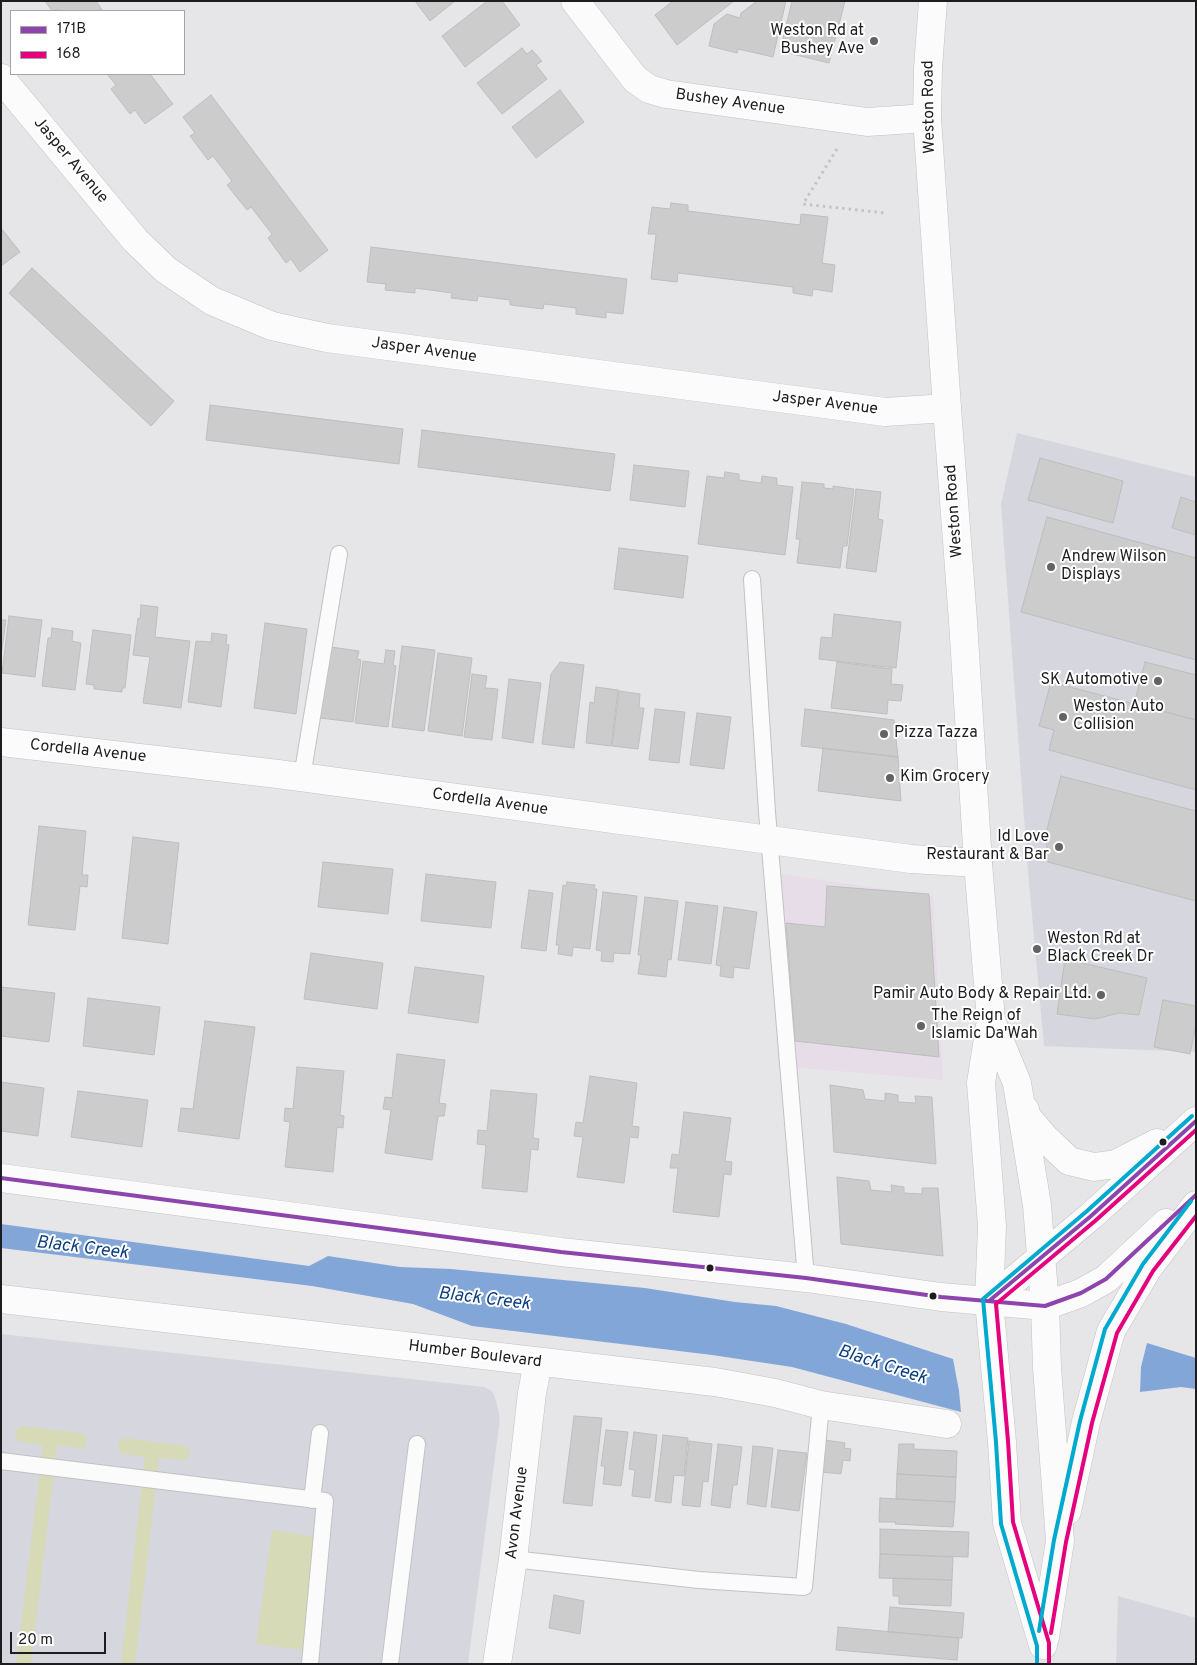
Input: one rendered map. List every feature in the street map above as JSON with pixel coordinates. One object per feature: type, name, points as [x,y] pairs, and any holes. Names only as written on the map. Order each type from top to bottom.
[{"type":"street","name":"Bushey Avenue","points":[[575,1],[635,78],[649,89],[666,94],[867,122],[927,118]]},
{"type":"street","name":"Weston Road","points":[[933,1],[928,68],[927,118],[963,621],[978,863],[991,1020],[981,1084],[992,1226],[989,1301],[1002,1442],[1007,1523],[1043,1654]]},
{"type":"street","name":"Jasper Avenue","points":[[1,78],[135,240],[166,270],[212,301],[272,326],[327,338],[885,412],[947,408]]},
{"type":"street","name":"Cordella Avenue","points":[[1,742],[302,777],[912,859],[978,863]]},
{"type":"street","name":"Weston Road","points":[[991,1020],[1017,1083],[1037,1204],[1060,1541],[1043,1654]]},
{"type":"street","points":[[1017,1083],[1027,1117],[1044,1137],[1069,1161],[1094,1168],[1116,1164],[1192,1124]]},
{"type":"street","points":[[989,1301],[1091,1216],[1192,1124]]},
{"type":"street","points":[[1,1178],[561,1252],[806,1278],[941,1297],[1045,1306],[1081,1293],[1106,1279],[1196,1195]]},
{"type":"street","points":[[1060,1541],[1086,1422],[1111,1331],[1148,1268],[1196,1205]]},
{"type":"street","points":[[992,1226],[1005,1265],[1045,1306]]},
{"type":"street","name":"Humber Boulevard","points":[[1,1299],[715,1382],[775,1393],[822,1405],[947,1424]]},
{"type":"street","name":"Avon Avenue","points":[[497,1664],[532,1393],[538,1362]]},
{"type":"lane","points":[[302,777],[338,554]]},
{"type":"lane","points":[[752,579],[769,841],[806,1278]]},
{"type":"lane","points":[[512,1559],[699,1580],[804,1588],[822,1405]]},
{"type":"lane","points":[[312,1500],[320,1433]]},
{"type":"lane","points":[[390,1664],[417,1444]]},
{"type":"lane","points":[[1,1462],[325,1501],[310,1664]]},
{"type":"path","points":[[840,145],[803,204],[885,213]]},
{"type":"shaded area","points":[[1017,433],[1196,477],[1196,1052],[1044,1046],[1028,872],[1001,504]]},
{"type":"shaded area","points":[[767,872],[933,896],[943,1080],[778,1066]]},
{"type":"shaded area","points":[[1,1334],[484,1387],[492,1391],[500,1419],[468,1664],[1,1664]]},
{"type":"shaded area","points":[[1118,1596],[1196,1618],[1196,1664],[1116,1664]]},
{"type":"green space","points":[[22,1426],[83,1433],[87,1437],[86,1447],[57,1446],[31,1664],[16,1664],[43,1445],[20,1442],[16,1438],[15,1433]]},
{"type":"green space","points":[[125,1438],[185,1446],[190,1449],[188,1459],[159,1458],[135,1664],[121,1664],[145,1457],[123,1454],[117,1445]]},
{"type":"green space","points":[[272,1530],[326,1538],[310,1651],[256,1644]]},
{"type":"water","name":"Black Creek","points":[[1,1224],[309,1266],[328,1256],[400,1267],[451,1269],[645,1288],[735,1302],[776,1306],[846,1324],[953,1359],[961,1412],[792,1367],[712,1355],[472,1326],[413,1304],[312,1286],[1,1248]]},
{"type":"water","points":[[1147,1343],[1196,1358],[1196,1389],[1181,1387],[1140,1392],[1141,1367]]},
{"type":"building","points":[[45,1],[96,1],[102,10],[58,9],[51,10]]},
{"type":"building","points":[[415,1],[455,1],[430,21]]},
{"type":"building","points":[[487,1],[502,1],[520,25],[465,67],[442,36]]},
{"type":"building","points":[[673,1],[734,1],[677,45],[655,15]]},
{"type":"building","points":[[757,1],[786,1],[773,57],[738,49],[737,53],[709,46],[714,24],[727,14],[740,18],[741,13]]},
{"type":"building","points":[[792,1],[845,1],[829,63],[780,51]]},
{"type":"building","points":[[522,48],[527,54],[532,50],[542,61],[536,65],[547,79],[502,114],[477,83]]},
{"type":"building","points":[[108,75],[151,75],[173,104],[145,124],[135,110],[130,114],[111,89],[116,85]]},
{"type":"building","points":[[560,90],[584,122],[536,158],[512,127]]},
{"type":"building","points":[[211,95],[328,250],[300,272],[291,259],[286,263],[268,238],[272,234],[251,207],[247,210],[227,185],[232,181],[213,156],[208,160],[190,136],[195,133],[183,117]]},
{"type":"building","points":[[671,203],[688,205],[688,211],[800,225],[801,214],[828,217],[822,263],[835,265],[832,292],[813,289],[812,296],[793,293],[793,287],[678,273],[677,282],[651,279],[656,234],[648,234],[652,207],[670,209]]},
{"type":"building","points":[[1,228],[20,252],[1,266]]},
{"type":"building","points":[[371,247],[627,279],[623,314],[606,312],[606,318],[576,314],[576,308],[544,304],[543,309],[510,305],[510,300],[478,296],[477,301],[451,298],[452,293],[415,288],[415,293],[385,290],[386,284],[367,282]]},
{"type":"building","points":[[32,268],[174,401],[151,426],[9,293]]},
{"type":"building","points":[[210,405],[403,429],[399,464],[206,440]]},
{"type":"building","points":[[422,430],[615,454],[610,491],[418,467]]},
{"type":"building","points":[[1040,458],[1123,481],[1113,523],[1028,500]]},
{"type":"building","points":[[634,465],[689,471],[685,507],[630,500]]},
{"type":"building","points":[[725,472],[739,474],[739,480],[761,483],[762,476],[777,478],[777,485],[793,487],[785,555],[698,544],[707,476],[724,478]]},
{"type":"building","points":[[802,482],[824,484],[824,488],[833,489],[833,486],[854,489],[847,546],[843,546],[840,568],[797,563],[800,539],[796,539]]},
{"type":"building","points":[[856,489],[881,492],[878,519],[883,520],[876,572],[846,568]]},
{"type":"building","points":[[1181,497],[1196,502],[1196,535],[1172,528]]},
{"type":"building","points":[[1047,517],[1196,558],[1196,660],[1021,612]]},
{"type":"building","points":[[619,548],[688,556],[683,598],[614,589]]},
{"type":"building","points":[[141,605],[158,607],[155,637],[190,641],[181,708],[143,703],[150,657],[133,655]]},
{"type":"building","points":[[834,614],[901,622],[896,668],[819,659],[821,637],[832,638]]},
{"type":"building","points":[[9,616],[42,620],[35,677],[2,673]]},
{"type":"building","points":[[1,620],[6,620],[1,656]]},
{"type":"building","points":[[265,623],[307,629],[296,714],[254,708]]},
{"type":"building","points":[[52,628],[73,631],[72,641],[81,643],[75,690],[42,686],[48,638],[51,638]]},
{"type":"building","points":[[93,630],[131,635],[125,688],[122,688],[122,692],[94,689],[94,685],[86,684]]},
{"type":"building","points":[[212,633],[227,635],[226,644],[229,645],[221,707],[188,702],[196,641],[211,642]]},
{"type":"building","points":[[402,646],[435,650],[424,731],[392,727]]},
{"type":"building","points":[[331,647],[359,651],[357,659],[361,660],[353,722],[320,718],[328,656],[330,656]]},
{"type":"building","points":[[386,650],[395,651],[393,665],[396,666],[388,727],[355,723],[363,661],[384,664]]},
{"type":"building","points":[[438,653],[472,658],[462,736],[428,731]]},
{"type":"building","points":[[560,662],[584,665],[574,748],[542,744],[551,674]]},
{"type":"building","points":[[837,662],[892,669],[891,684],[903,685],[901,701],[888,700],[887,714],[831,708]]},
{"type":"building","points":[[1145,662],[1196,675],[1196,720],[1134,704]]},
{"type":"building","points":[[472,674],[487,676],[485,688],[498,689],[492,740],[464,737]]},
{"type":"building","points":[[509,679],[541,683],[533,743],[502,738]]},
{"type":"building","points":[[1051,682],[1196,720],[1196,790],[1049,750],[1054,730],[1039,726]]},
{"type":"building","points":[[596,687],[618,690],[611,746],[586,743],[590,702],[594,703]]},
{"type":"building","points":[[619,691],[640,694],[639,708],[644,708],[638,749],[612,746]]},
{"type":"building","points":[[655,709],[685,712],[679,763],[649,760]]},
{"type":"building","points":[[805,709],[894,720],[898,757],[801,746]]},
{"type":"building","points":[[697,713],[731,717],[724,769],[690,765]]},
{"type":"building","points":[[823,748],[898,757],[901,801],[818,791]]},
{"type":"building","points":[[1061,776],[1196,811],[1196,901],[1048,862],[1046,833]]},
{"type":"building","points":[[39,826],[86,831],[82,875],[88,875],[87,887],[80,886],[75,930],[28,925]]},
{"type":"building","points":[[133,837],[179,843],[168,944],[122,938]]},
{"type":"building","points":[[323,862],[393,869],[388,914],[318,907]]},
{"type":"building","points":[[426,874],[496,882],[491,928],[421,921]]},
{"type":"building","points":[[567,882],[595,885],[594,889],[597,889],[590,949],[573,947],[572,956],[558,954],[559,945],[556,945],[563,885],[566,886]]},
{"type":"building","points":[[827,886],[929,894],[939,1057],[795,1041],[786,923],[825,927]]},
{"type":"building","points":[[529,890],[553,893],[546,951],[521,948]]},
{"type":"building","points":[[603,892],[637,896],[630,954],[614,953],[613,962],[601,961],[602,951],[596,950]]},
{"type":"building","points":[[645,897],[678,901],[671,960],[668,959],[666,977],[638,974],[641,955],[638,955]]},
{"type":"building","points":[[686,902],[718,906],[711,964],[678,960]]},
{"type":"building","points":[[724,907],[757,912],[749,969],[734,967],[733,978],[720,976],[721,966],[716,965]]},
{"type":"building","points":[[311,953],[383,963],[377,1009],[304,999]]},
{"type":"building","name":"Pamir Auto Body & Repair Ltd.","points":[[1065,959],[1147,978],[1139,1015],[1119,1013],[1095,1019],[1057,1014]]},
{"type":"building","points":[[415,967],[484,976],[478,1023],[408,1013]]},
{"type":"building","points":[[1,987],[55,993],[49,1042],[1,1036]]},
{"type":"building","points":[[88,998],[160,1007],[154,1055],[83,1046]]},
{"type":"building","points":[[1163,1000],[1196,1006],[1196,1024],[1190,1054],[1154,1047]]},
{"type":"building","points":[[205,1021],[255,1027],[239,1139],[178,1131],[181,1108],[193,1109]]},
{"type":"building","points":[[397,1054],[445,1060],[439,1103],[446,1104],[444,1116],[438,1116],[432,1160],[385,1153],[391,1110],[383,1109],[385,1097],[392,1098]]},
{"type":"building","points":[[297,1067],[344,1071],[340,1115],[344,1116],[343,1128],[337,1127],[333,1172],[285,1167],[290,1122],[284,1121],[285,1108],[293,1109]]},
{"type":"building","points":[[590,1076],[637,1083],[632,1126],[639,1127],[638,1138],[630,1137],[624,1183],[577,1177],[583,1137],[574,1136],[576,1122],[583,1123]]},
{"type":"building","points":[[1,1082],[44,1088],[38,1136],[1,1131]]},
{"type":"building","points":[[830,1085],[863,1090],[865,1099],[885,1101],[885,1093],[898,1095],[898,1102],[916,1103],[915,1096],[932,1097],[936,1164],[834,1152]]},
{"type":"building","points":[[491,1090],[537,1094],[533,1138],[539,1139],[538,1150],[531,1149],[527,1192],[482,1188],[486,1145],[477,1144],[478,1130],[487,1131]]},
{"type":"building","points":[[78,1091],[148,1100],[142,1147],[71,1137]]},
{"type":"building","points":[[684,1112],[731,1118],[725,1161],[732,1162],[731,1175],[724,1174],[719,1217],[673,1212],[678,1168],[670,1168],[672,1154],[679,1155]]},
{"type":"building","points":[[837,1177],[869,1181],[871,1190],[892,1192],[891,1185],[904,1187],[904,1193],[922,1194],[922,1188],[938,1188],[943,1256],[841,1244]]},
{"type":"building","points":[[574,1416],[602,1418],[592,1506],[563,1503]]},
{"type":"building","points":[[606,1430],[628,1432],[621,1486],[603,1484],[605,1466],[601,1466]]},
{"type":"building","points":[[634,1432],[657,1435],[650,1498],[632,1496],[635,1470],[629,1469]]},
{"type":"building","points":[[663,1435],[688,1438],[684,1476],[674,1475],[671,1503],[655,1501]]},
{"type":"building","points":[[825,1440],[845,1443],[844,1448],[851,1449],[850,1461],[843,1460],[841,1474],[821,1472]]},
{"type":"building","points":[[689,1441],[712,1444],[708,1482],[703,1481],[700,1507],[682,1505]]},
{"type":"building","points":[[718,1444],[742,1447],[737,1485],[733,1485],[730,1508],[711,1505]]},
{"type":"building","points":[[899,1444],[914,1444],[914,1449],[957,1451],[956,1477],[897,1474]]},
{"type":"building","points":[[753,1446],[773,1448],[766,1507],[747,1504]]},
{"type":"building","points":[[778,1450],[807,1453],[799,1511],[771,1507]]},
{"type":"building","points":[[897,1474],[956,1477],[955,1502],[896,1499]]},
{"type":"building","points":[[880,1498],[955,1502],[953,1527],[879,1522]]},
{"type":"building","points":[[880,1529],[969,1532],[968,1557],[880,1554]]},
{"type":"building","points":[[880,1554],[953,1557],[952,1580],[879,1578]]},
{"type":"building","points":[[893,1578],[952,1580],[951,1606],[899,1604],[899,1596],[893,1596]]},
{"type":"building","points":[[554,1595],[584,1601],[580,1634],[549,1628]]},
{"type":"building","points":[[890,1607],[964,1613],[962,1638],[888,1632]]},
{"type":"building","points":[[838,1627],[959,1638],[957,1660],[836,1650]]},
{"type":"transit line","points":[[1037,1664],[1037,1646],[1001,1524],[996,1442],[983,1299],[1087,1211],[1192,1116]]},
{"type":"transit line","name":"171B","points":[[989,1301],[1091,1216],[1196,1121]]},
{"type":"transit line","name":"168","points":[[1049,1664],[1049,1643],[1013,1522],[996,1304],[1095,1221],[1196,1130]]},
{"type":"transit line","name":"171B","points":[[1,1178],[561,1252],[806,1278],[941,1297],[1045,1306],[1081,1293],[1106,1279],[1196,1195]]},
{"type":"transit line","points":[[1039,1631],[1054,1540],[1080,1421],[1105,1329],[1143,1264],[1191,1201]]},
{"type":"transit line","name":"168","points":[[1051,1633],[1066,1542],[1092,1423],[1117,1333],[1153,1271],[1196,1216]]},
{"type":"place","name":"Weston Rd at Bushey Ave","points":[[874,41]]},
{"type":"place","name":"Andrew Wilson Displays","points":[[1051,567]]},
{"type":"place","name":"SK Automotive","points":[[1158,681]]},
{"type":"place","name":"Weston Auto Collision","points":[[1063,717]]},
{"type":"place","name":"Pizza Tazza","points":[[884,734]]},
{"type":"place","name":"Kim Grocery","points":[[890,778]]},
{"type":"place","name":"Id Love Restaurant & Bar","points":[[1059,847]]},
{"type":"place","name":"Weston Rd at Black Creek Dr","points":[[1037,949]]},
{"type":"place","name":"Pamir Auto Body & Repair Ltd.","points":[[1101,995]]},
{"type":"place","name":"The Reign of Islamic Da'Wah","points":[[921,1026]]}]
